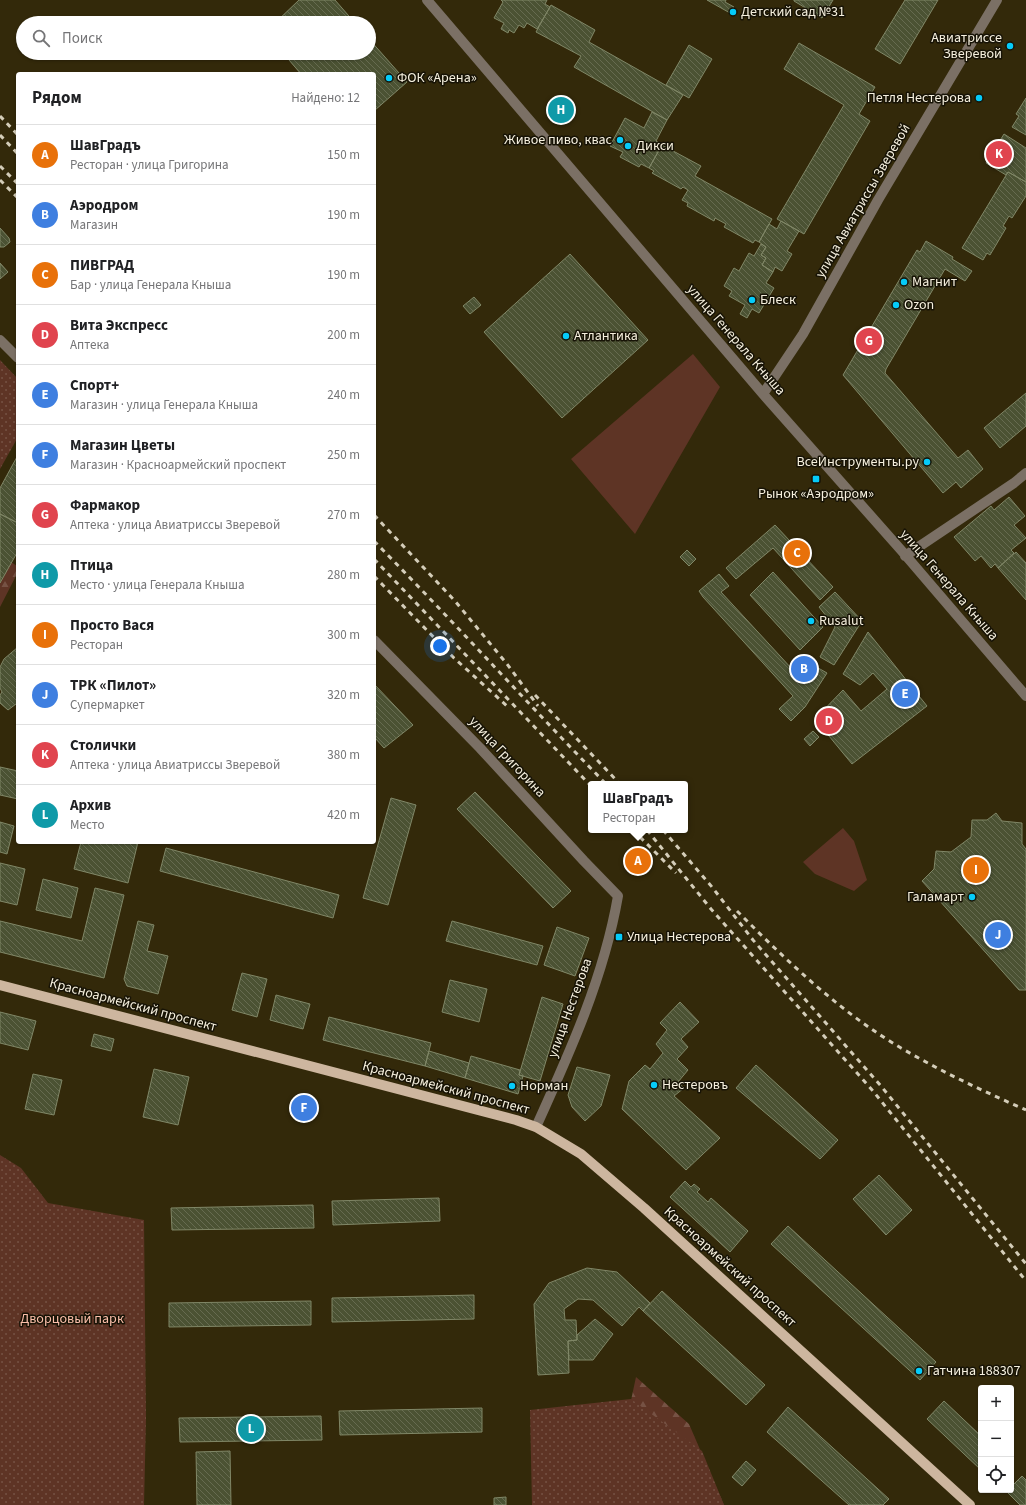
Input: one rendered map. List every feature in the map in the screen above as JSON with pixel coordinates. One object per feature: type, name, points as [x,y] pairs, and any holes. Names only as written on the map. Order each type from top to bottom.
[{"type":"main road","name":"Красноармейский проспект","points":[[0,985],[516,1120],[536,1127],[581,1154],[644,1208],[970,1505]]},
{"type":"street","name":"улица Генерала Кныша","points":[[428,0],[763,394],[906,556],[1026,696]]},
{"type":"street","name":"улица Авиатриссы Зверевой","points":[[763,394],[803,334],[878,200],[997,0]]},
{"type":"street","points":[[0,340],[16,356]]},
{"type":"street","points":[[906,556],[1014,483],[1026,473]]},
{"type":"street","name":"улица Григорина","points":[[376,642],[480,748],[618,896]]},
{"type":"street","name":"улица Нестерова","points":[[536,1127],[568,1058],[596,983],[611,931],[618,896]]},
{"type":"green space","points":[[693,354],[720,387],[635,534],[571,459]]},
{"type":"green space","points":[[0,360],[16,377],[16,441],[0,469]]},
{"type":"green space","points":[[11,562],[16,565],[16,576],[0,607],[0,583]]},
{"type":"green space","points":[[843,828],[854,841],[867,880],[854,891],[815,874],[803,862]]},
{"type":"green space","name":"Дворцовый парк","points":[[0,1155],[21,1168],[48,1203],[144,1220],[146,1418],[144,1505],[0,1505]]},
{"type":"green space","points":[[636,1377],[689,1424],[724,1505],[614,1480]]},
{"type":"green space","points":[[631,1399],[702,1451],[724,1505],[532,1505],[530,1410]]},
{"type":"building","points":[[299,0],[335,0],[349,16],[282,16]]},
{"type":"building","points":[[501,0],[547,0],[545,4],[550,7],[537,29],[527,23],[524,28],[519,25],[514,33],[509,30],[508,33],[501,29],[504,23],[494,18],[503,2]]},
{"type":"building","points":[[707,0],[726,0],[725,2],[734,7],[730,13]]},
{"type":"building","points":[[794,0],[833,0],[822,18]]},
{"type":"building","points":[[905,0],[938,0],[900,64],[875,49]]},
{"type":"building","points":[[551,5],[595,30],[589,42],[683,95],[667,120],[574,67],[581,56],[536,32]]},
{"type":"building","points":[[799,43],[875,87],[859,114],[870,121],[804,234],[777,219],[844,105],[784,69]]},
{"type":"building","points":[[689,45],[712,59],[689,98],[666,85]]},
{"type":"building","name":"ФОК «Арена»","points":[[376,47],[407,82],[376,109],[376,72],[299,72],[289,60],[376,60]]},
{"type":"building","points":[[1026,98],[1026,135],[1012,127],[1019,116],[1016,114]]},
{"type":"building","points":[[652,112],[667,120],[656,141],[662,145],[649,168],[641,164],[639,167],[620,157],[623,152],[610,146],[625,118],[644,128]]},
{"type":"building","points":[[1004,134],[1026,148],[1026,182],[1008,172],[1006,175],[986,163]]},
{"type":"building","points":[[662,145],[701,166],[695,176],[772,219],[759,242],[755,240],[753,243],[724,227],[726,224],[715,218],[714,221],[687,206],[688,203],[682,200],[688,190],[683,187],[681,189],[652,173],[654,171],[649,168]]},
{"type":"building","points":[[1008,172],[1026,182],[1026,196],[1012,218],[1009,216],[1003,226],[1006,228],[990,255],[987,253],[983,260],[962,248]]},
{"type":"building","points":[[781,221],[799,231],[787,251],[792,254],[782,271],[775,267],[773,272],[762,265],[766,258],[761,255],[766,247],[759,242],[769,224],[777,229]]},
{"type":"building","points":[[0,228],[9,238],[10,242],[4,247],[0,247]]},
{"type":"building","points":[[926,241],[953,257],[952,259],[972,271],[965,281],[945,269],[885,373],[958,458],[968,450],[983,469],[961,488],[956,482],[943,493],[843,375],[917,250],[920,252]]},
{"type":"building","points":[[761,244],[766,247],[761,255],[766,258],[762,265],[773,272],[766,283],[774,288],[759,313],[752,309],[747,318],[740,314],[745,305],[729,296],[732,291],[724,286],[734,268],[739,271],[749,253],[754,256]]},
{"type":"building","name":"Атлантика","points":[[570,254],[648,340],[562,418],[484,332]]},
{"type":"building","points":[[0,263],[8,272],[0,279]]},
{"type":"building","points":[[474,297],[481,305],[470,314],[463,306]]},
{"type":"building","points":[[1026,393],[1026,426],[1000,448],[984,428]]},
{"type":"building","points":[[16,459],[16,522],[0,514],[0,488]]},
{"type":"building","points":[[1009,497],[1025,516],[1014,525],[1026,538],[1011,550],[1014,553],[998,568],[995,564],[991,568],[981,556],[975,561],[954,537],[991,506],[994,510]]},
{"type":"building","points":[[0,514],[16,522],[16,555],[0,583]]},
{"type":"building","points":[[775,525],[833,587],[820,600],[773,548],[736,579],[726,568]]},
{"type":"building","points":[[687,550],[696,559],[689,566],[680,557]]},
{"type":"building","points":[[1016,552],[1026,563],[1026,600],[998,568]]},
{"type":"building","points":[[773,572],[823,627],[800,650],[750,595]]},
{"type":"building","points":[[719,574],[729,586],[721,592],[804,682],[813,665],[827,673],[805,707],[791,721],[779,709],[793,696],[699,591]]},
{"type":"building","points":[[835,592],[862,621],[834,665],[820,657],[835,627],[819,607]]},
{"type":"building","points":[[868,632],[927,706],[852,764],[815,719],[843,690],[861,711],[887,689],[873,673],[860,685],[843,674]]},
{"type":"building","points":[[16,649],[16,704],[8,710],[0,703],[0,695],[2,692],[0,688],[0,667],[4,659]]},
{"type":"building","points":[[376,686],[413,725],[384,748],[376,739]]},
{"type":"building","points":[[813,731],[819,737],[810,746],[804,739]]},
{"type":"building","points":[[0,767],[16,771],[16,799],[0,795]]},
{"type":"building","points":[[475,792],[571,891],[553,908],[457,809]]},
{"type":"building","points":[[391,798],[416,805],[388,905],[363,898]]},
{"type":"building","points":[[996,813],[1002,821],[1022,823],[1022,844],[1026,849],[1026,990],[1019,990],[922,881],[934,869],[936,851],[951,852],[971,837],[972,820],[987,820]]},
{"type":"building","points":[[0,822],[14,826],[7,854],[0,852]]},
{"type":"building","points":[[80,844],[138,844],[128,883],[74,869]]},
{"type":"building","points":[[166,848],[339,895],[333,918],[160,871]]},
{"type":"building","points":[[0,863],[25,869],[17,905],[0,901]]},
{"type":"building","points":[[43,879],[78,888],[71,918],[36,910]]},
{"type":"building","points":[[95,888],[124,895],[104,978],[0,952],[0,921],[82,941]]},
{"type":"building","points":[[138,921],[154,925],[147,951],[168,956],[158,994],[127,986],[124,979]]},
{"type":"building","points":[[452,921],[543,946],[537,965],[446,941]]},
{"type":"building","points":[[557,927],[589,938],[575,976],[544,965]]},
{"type":"building","points":[[242,973],[267,979],[257,1017],[232,1010]]},
{"type":"building","points":[[450,980],[487,989],[479,1022],[442,1012]]},
{"type":"building","points":[[276,995],[310,1004],[303,1029],[270,1020]]},
{"type":"building","points":[[542,997],[563,1004],[540,1081],[519,1075]]},
{"type":"building","name":"Нестеровъ","points":[[680,1002],[699,1022],[681,1039],[688,1047],[677,1059],[688,1070],[678,1082],[684,1088],[674,1096],[720,1138],[686,1170],[622,1109],[629,1081],[645,1065],[650,1069],[663,1053],[656,1044],[667,1030],[660,1023]]},
{"type":"building","points":[[0,1012],[36,1021],[28,1050],[0,1043]]},
{"type":"building","points":[[329,1017],[431,1043],[425,1066],[323,1040]]},
{"type":"building","points":[[94,1034],[114,1039],[111,1051],[91,1046]]},
{"type":"building","points":[[429,1051],[469,1063],[465,1078],[425,1066]]},
{"type":"building","points":[[471,1056],[520,1070],[519,1075],[523,1076],[518,1094],[465,1078]]},
{"type":"building","points":[[756,1065],[838,1140],[820,1159],[736,1088]]},
{"type":"building","points":[[577,1067],[610,1075],[601,1106],[585,1121],[572,1107],[568,1095]]},
{"type":"building","points":[[154,1069],[189,1077],[178,1125],[143,1117]]},
{"type":"building","points":[[33,1074],[62,1080],[54,1115],[25,1109]]},
{"type":"building","points":[[300,1099],[312,1102],[308,1117],[296,1114]]},
{"type":"building","points":[[879,1175],[912,1210],[886,1235],[853,1199]]},
{"type":"building","points":[[685,1181],[691,1187],[694,1184],[700,1189],[697,1192],[708,1202],[711,1198],[748,1231],[730,1252],[670,1197]]},
{"type":"building","points":[[439,1198],[440,1221],[333,1225],[332,1201]]},
{"type":"building","points":[[313,1205],[314,1228],[172,1230],[171,1208]]},
{"type":"building","points":[[788,1226],[936,1362],[920,1380],[771,1244]]},
{"type":"building","points":[[587,1268],[617,1272],[650,1303],[643,1311],[639,1307],[622,1326],[593,1300],[578,1299],[564,1309],[565,1320],[576,1320],[577,1340],[568,1341],[569,1373],[538,1375],[534,1304],[549,1283]]},
{"type":"building","points":[[662,1291],[765,1385],[746,1405],[643,1311]]},
{"type":"building","points":[[474,1295],[474,1319],[332,1322],[332,1298]]},
{"type":"building","points":[[311,1301],[311,1325],[169,1327],[169,1303]]},
{"type":"building","points":[[595,1319],[613,1334],[593,1360],[569,1360],[568,1341],[577,1340],[577,1335]]},
{"type":"building","points":[[944,1401],[978,1433],[978,1467],[927,1419]]},
{"type":"building","points":[[788,1407],[889,1499],[883,1505],[849,1505],[767,1432]]},
{"type":"building","points":[[482,1408],[482,1432],[340,1435],[339,1411]]},
{"type":"building","points":[[321,1416],[322,1440],[180,1442],[179,1418]]},
{"type":"building","points":[[230,1451],[231,1505],[197,1505],[196,1452]]},
{"type":"building","points":[[746,1461],[756,1470],[742,1486],[732,1477]]},
{"type":"building","points":[[1022,1476],[1026,1480],[1026,1505],[1020,1505],[1008,1493],[1014,1493],[1014,1484]]},
{"type":"building","points":[[506,1497],[506,1505],[494,1505],[494,1498]]},
{"type":"railway","points":[[0,116],[16,133]]},
{"type":"railway","points":[[0,135],[16,152]]},
{"type":"railway","points":[[0,166],[16,182]]},
{"type":"railway","points":[[0,180],[16,196]]},
{"type":"railway","points":[[376,517],[455,601],[507,664],[538,706]]},
{"type":"railway","points":[[376,543],[433,601],[603,781]]},
{"type":"railway","points":[[376,561],[588,783]]},
{"type":"railway","points":[[376,578],[454,658],[507,706]]},
{"type":"railway","points":[[535,695],[617,781]]},
{"type":"railway","points":[[636,833],[676,873]]},
{"type":"railway","points":[[649,833],[711,909],[873,1091],[1026,1281]]},
{"type":"railway","points":[[666,833],[712,887],[753,940],[881,1086],[1026,1264]]},
{"type":"railway","points":[[737,911],[815,985],[878,1034],[916,1057],[947,1073],[1026,1110]]},
{"type":"place","name":"Детский сад №31","points":[[733,12]]},
{"type":"place","name":"Авиатриссе Зверевой","points":[[1010,46]]},
{"type":"place","name":"ФОК «Арена»","points":[[389,78]]},
{"type":"place","name":"Петля Нестерова","points":[[979,98]]},
{"type":"place","name":"Птица","points":[[561,110]]},
{"type":"place","name":"Живое пиво, квас","points":[[620,140]]},
{"type":"place","name":"Дикси","points":[[628,146]]},
{"type":"place","name":"Столички","points":[[999,154]]},
{"type":"place","name":"Магнит","points":[[904,282]]},
{"type":"place","name":"Блеск","points":[[752,300]]},
{"type":"place","name":"Ozon","points":[[896,305]]},
{"type":"place","name":"Атлантика","points":[[566,336]]},
{"type":"place","name":"Фармакор","points":[[869,341]]},
{"type":"place","name":"ВсеИнструменты.ру","points":[[927,462]]},
{"type":"place","name":"Рынок «Аэродром»","points":[[816,479]]},
{"type":"place","name":"ПИВГРАД","points":[[797,553]]},
{"type":"place","name":"Rusalut","points":[[811,621]]},
{"type":"place","name":"Аэродром","points":[[804,669]]},
{"type":"place","name":"Спорт+","points":[[905,694]]},
{"type":"place","name":"Вита Экспресс","points":[[829,721]]},
{"type":"place","name":"ШавГрадъ","points":[[638,861]]},
{"type":"place","name":"Просто Вася","points":[[976,870]]},
{"type":"place","name":"Галамарт","points":[[972,897]]},
{"type":"place","name":"ТРК «Пилот»","points":[[998,935]]},
{"type":"place","name":"Улица Нестерова","points":[[619,937]]},
{"type":"place","name":"Нестеровъ","points":[[654,1085]]},
{"type":"place","name":"Норман","points":[[512,1086]]},
{"type":"place","name":"Магазин Цветы","points":[[304,1108]]},
{"type":"place","name":"Гатчина 188307","points":[[919,1371]]},
{"type":"place","name":"Архив","points":[[251,1429]]}]
